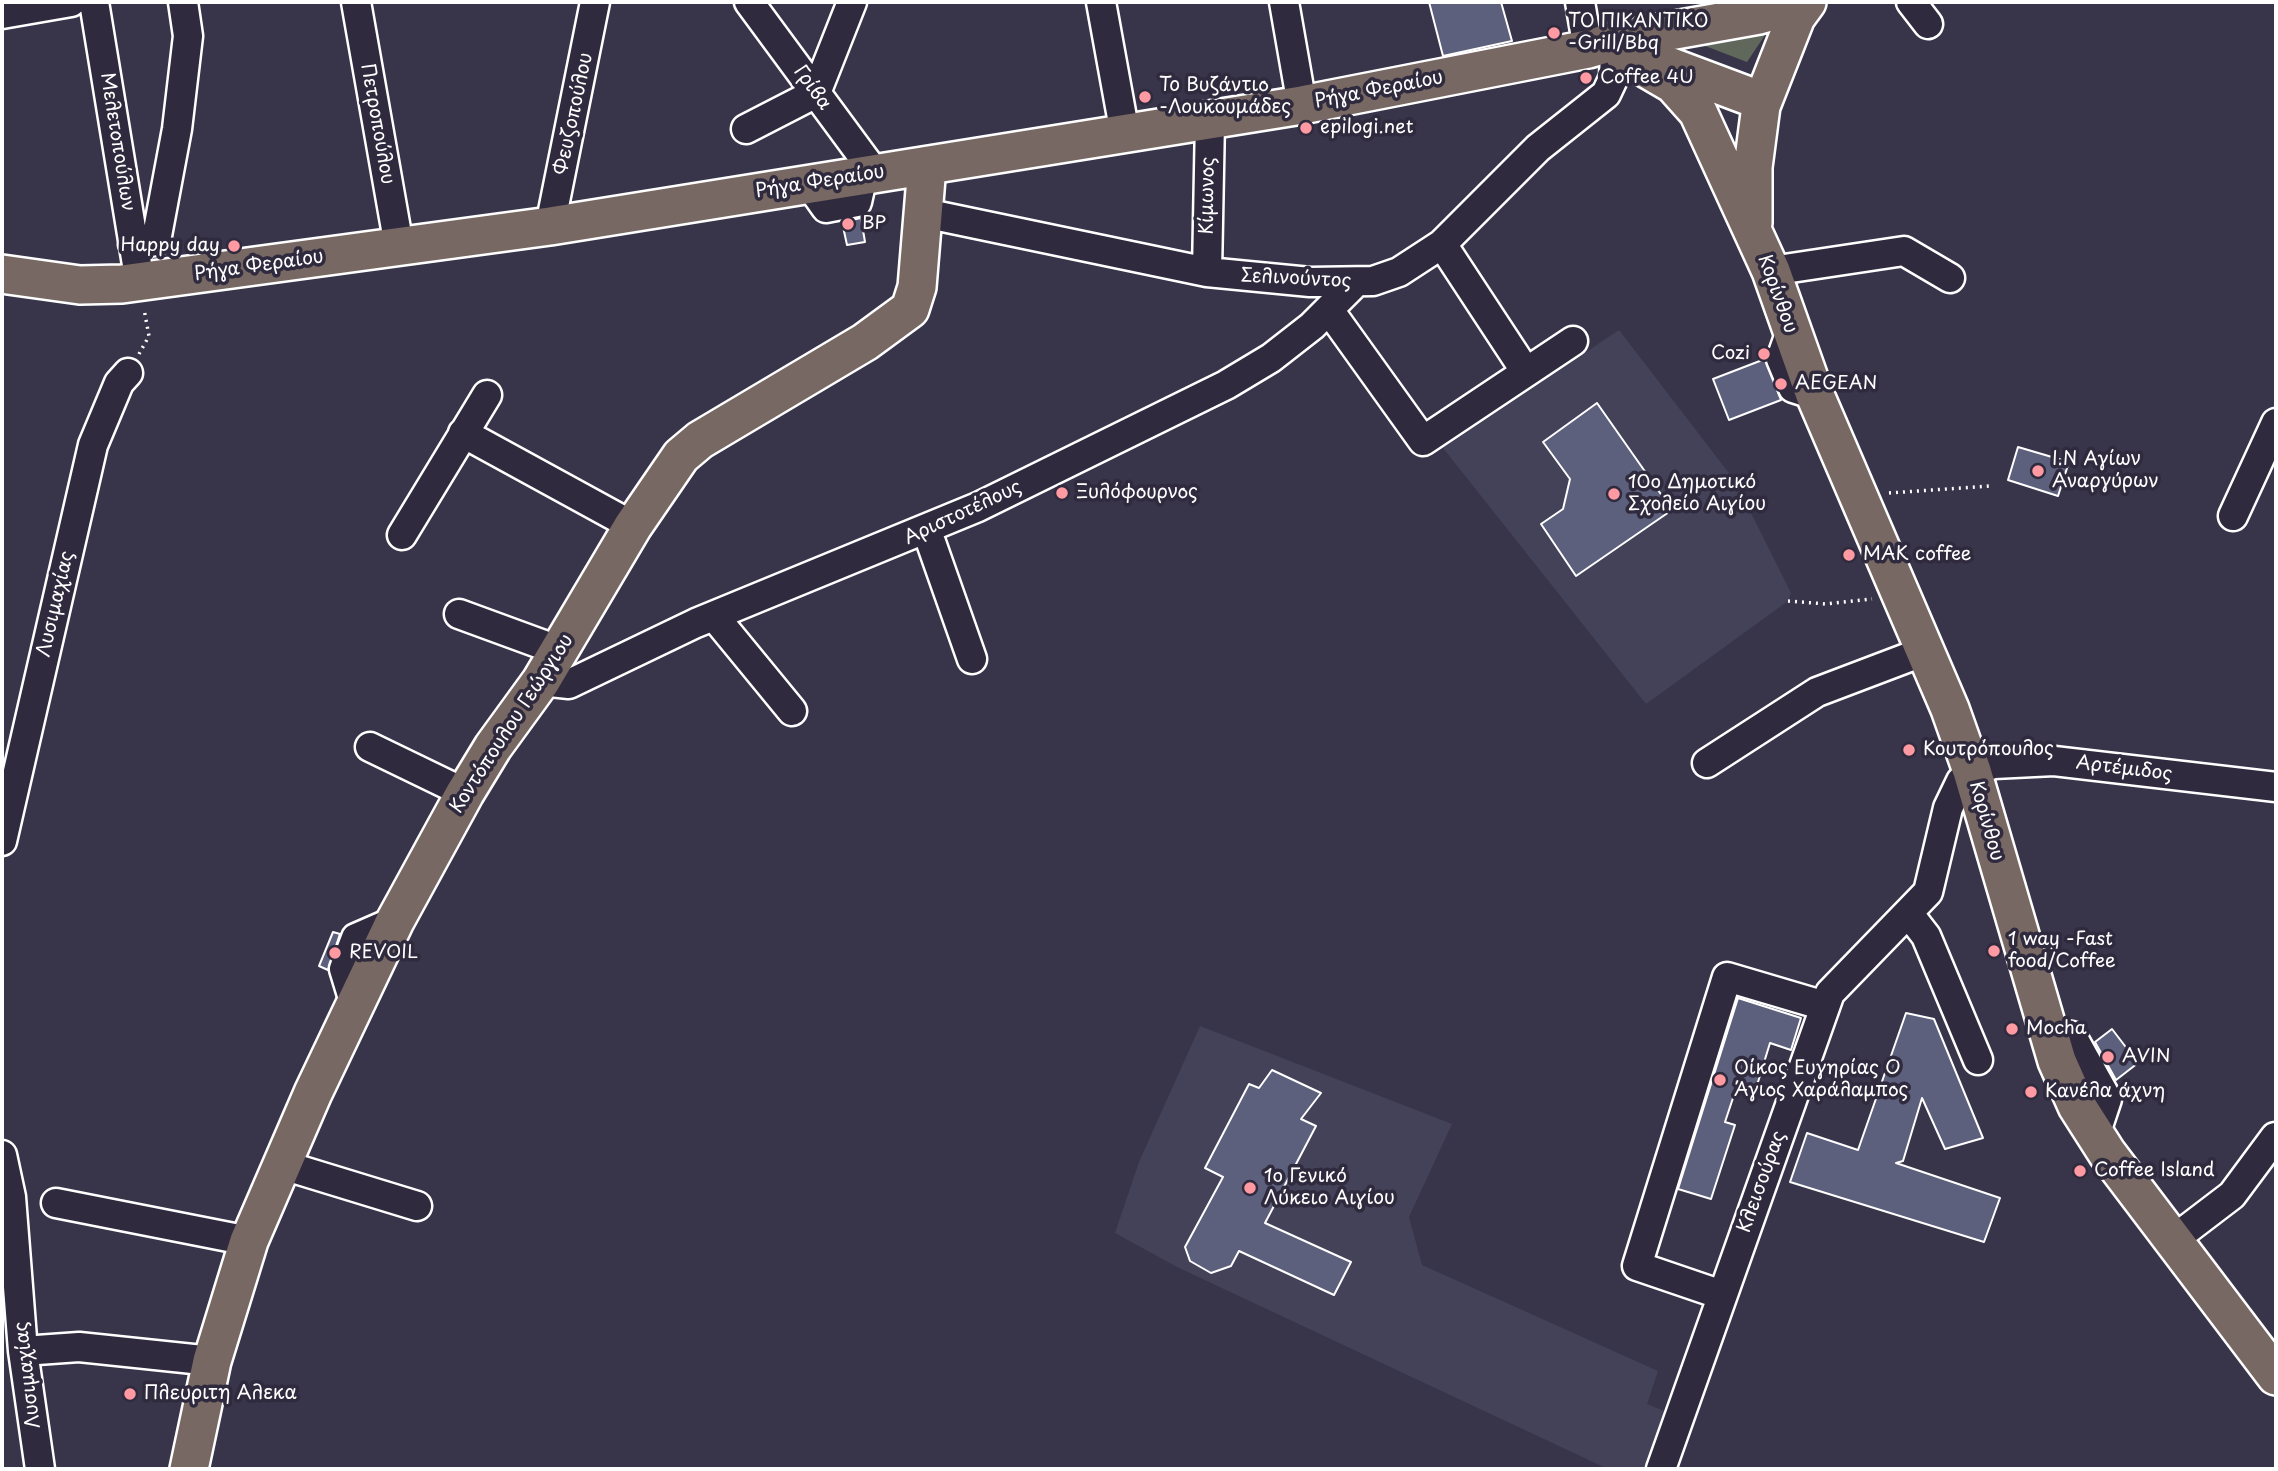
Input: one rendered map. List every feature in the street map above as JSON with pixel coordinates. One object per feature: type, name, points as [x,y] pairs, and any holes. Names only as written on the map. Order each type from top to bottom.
[{"type":"main road","name":"Ρήγα Φεραίου","points":[[2,274],[80,285],[140,283],[550,226],[1302,105],[1615,50],[1761,9],[1803,7]]},
{"type":"main road","points":[[1732,191],[1733,139],[1755,88],[1803,7]]},
{"type":"main road","points":[[1615,50],[1678,47],[1755,88]]},
{"type":"main road","name":"Κορίνθου","points":[[1615,50],[1673,84],[1692,104],[1709,131],[1732,191],[1753,231],[1815,395],[1902,595],[1972,771],[2048,1032],[2069,1090],[2095,1135],[2276,1376]]},
{"type":"main road","name":"Κορίνθου","points":[[1753,231],[1755,88]]},
{"type":"main road","name":"Κοντόπουλου Γεώργιου","points":[[189,1469],[212,1361],[249,1241],[395,921],[465,793],[493,747],[550,666],[633,526],[671,469],[700,440],[865,342],[899,320],[910,309],[917,286],[927,166]]},
{"type":"street","points":[[2,14],[71,2]]},
{"type":"street","name":"Μελετοπούλων","points":[[94,2],[140,283]]},
{"type":"street","points":[[133,244],[156,241],[177,129],[188,36],[183,2]]},
{"type":"street","name":"Πετροπούλου","points":[[356,2],[399,246]]},
{"type":"street","name":"Φευζοπούλου","points":[[550,226],[595,2]]},
{"type":"street","name":"Γρίβα","points":[[748,2],[816,93],[869,174]]},
{"type":"street","points":[[746,129],[816,93],[852,2]]},
{"type":"street","points":[[1101,2],[1125,134]]},
{"type":"street","points":[[1284,2],[1302,105]]},
{"type":"street","name":"Σελινούντος","points":[[924,213],[1207,272],[1355,283],[1373,281],[1399,272],[1442,243],[1538,148],[1606,94],[1614,77],[1615,50],[1580,2]]},
{"type":"street","name":"Κίμωνος","points":[[1207,272],[1210,120]]},
{"type":"street","points":[[1442,243],[1526,372]]},
{"type":"street","points":[[1770,271],[1904,251],[1950,278]]},
{"type":"street","name":"Αριστοτέλους","points":[[459,614],[550,666],[569,684],[715,616],[927,531],[1226,385],[1271,358],[1329,310],[1355,283]]},
{"type":"street","points":[[1329,310],[1423,441],[1573,341]]},
{"type":"street","name":"Λυσιμαχίας","points":[[2,841],[93,445],[119,383],[128,373]]},
{"type":"street","points":[[402,535],[487,395]]},
{"type":"street","points":[[2233,516],[2276,423]]},
{"type":"street","points":[[463,433],[633,526]]},
{"type":"street","points":[[927,531],[972,659]]},
{"type":"street","points":[[715,616],[792,710]]},
{"type":"street","points":[[1707,763],[1817,692],[1925,651]]},
{"type":"street","points":[[370,747],[465,793]]},
{"type":"street","name":"Αρτέμιδος","points":[[1972,771],[1994,764],[2054,761],[2276,786]]},
{"type":"street","name":"Κλεισούρας","points":[[1661,1469],[1830,993],[1928,892],[1948,808],[1961,781],[1972,771]]},
{"type":"street","points":[[1909,914],[1926,936],[1978,1059]]},
{"type":"street","points":[[1722,1295],[1637,1266],[1727,977],[1825,1006]]},
{"type":"street","points":[[2173,1240],[2232,1195],[2275,1137]]},
{"type":"street","name":"Λυσιμαχίας","points":[[2,1156],[12,1197],[23,1351],[40,1469]]},
{"type":"street","points":[[283,1165],[417,1206]]},
{"type":"street","points":[[56,1203],[249,1241]]},
{"type":"street","points":[[23,1351],[79,1347],[212,1361]]},
{"type":"path","points":[[128,373],[149,336],[140,283]]},
{"type":"path","points":[[1859,495],[1990,486]]},
{"type":"path","points":[[1787,601],[1826,604],[1902,595]]},
{"type":"shaded area","points":[[1773,23],[1747,62],[1687,39]]},
{"type":"shaded area","points":[[1619,330],[1735,481],[1791,593],[1788,601],[1646,704],[1443,448]]},
{"type":"shaded area","points":[[1200,1026],[1452,1124],[1409,1217],[1422,1265],[1658,1371],[1647,1404],[1672,1414],[1653,1469],[1608,1469],[1177,1267],[1115,1233],[1139,1162]]},
{"type":"building","points":[[1429,2],[1501,2],[1512,41],[1443,56]]},
{"type":"building","points":[[861,218],[865,242],[847,245],[842,222]]},
{"type":"building","points":[[1765,359],[1781,400],[1729,420],[1713,379]]},
{"type":"building","name":"10o Δημοτικό Σχολείο Αιγίου","points":[[1597,403],[1672,510],[1576,576],[1541,524],[1563,509],[1570,479],[1543,442]]},
{"type":"building","name":"Ι.Ν Αγίων Αναργύρων","points":[[2018,447],[2069,462],[2058,496],[2008,480]]},
{"type":"building","points":[[333,932],[340,934],[328,970],[319,966]]},
{"type":"building","name":"Οίκος Ευγηρίας Ο Άγιος Χαράλαμπος","points":[[1738,998],[1801,1018],[1791,1050],[1770,1043],[1754,1095],[1736,1089],[1725,1122],[1735,1125],[1711,1199],[1678,1189]]},
{"type":"building","points":[[1906,1013],[1934,1019],[1983,1138],[1945,1149],[1922,1098],[1903,1161],[1896,1163],[2000,1198],[1984,1242],[1790,1182],[1807,1133],[1858,1150]]},
{"type":"building","points":[[2112,1029],[2138,1063],[2116,1080],[2095,1042]]},
{"type":"building","name":"1o Γενικό Λύκειο Αιγίου","points":[[1272,1070],[1321,1093],[1301,1119],[1316,1126],[1265,1223],[1351,1262],[1334,1295],[1239,1251],[1231,1266],[1211,1273],[1190,1261],[1185,1247],[1223,1177],[1205,1168],[1249,1084],[1259,1088]]},
{"type":"place","name":"ΤΟ ΠΙΚΑΝΤΙΚΟ -Grill/Bbq","points":[[1554,33]]},
{"type":"place","name":"Coffee 4U","points":[[1586,78]]},
{"type":"place","name":"Το Βυζάντιο -Λουκουμάδες","points":[[1145,97]]},
{"type":"place","name":"epilogi.net","points":[[1306,128]]},
{"type":"place","name":"BP","points":[[848,224]]},
{"type":"place","name":"Happy day","points":[[234,246]]},
{"type":"place","name":"Cozi","points":[[1764,354]]},
{"type":"place","name":"AEGEAN","points":[[1781,384]]},
{"type":"place","name":"Ι.Ν Αγίων Αναργύρων","points":[[2038,471]]},
{"type":"place","name":"Ξυλόφουρνος","points":[[1062,493]]},
{"type":"place","name":"10o Δημοτικό Σχολείο Αιγίου","points":[[1614,494]]},
{"type":"place","name":"ΜΑΚ coffee","points":[[1849,555]]},
{"type":"place","name":"Κουτρόπουλος","points":[[1909,750]]},
{"type":"place","name":"1 way -Fast food/Coffee","points":[[1994,951]]},
{"type":"place","name":"REVOIL","points":[[335,953]]},
{"type":"place","name":"Mocha","points":[[2012,1029]]},
{"type":"place","name":"AVIN","points":[[2108,1057]]},
{"type":"place","name":"Οίκος Ευγηρίας Ο Άγιος Χαράλαμπος","points":[[1720,1080]]},
{"type":"place","name":"Κανέλα άχνη","points":[[2031,1092]]},
{"type":"place","name":"Coffee Island","points":[[2080,1171]]},
{"type":"place","name":"1o Γενικό Λύκειο Αιγίου","points":[[1250,1188]]},
{"type":"place","name":"Πλευριτη Αλεκα","points":[[130,1394]]}]
